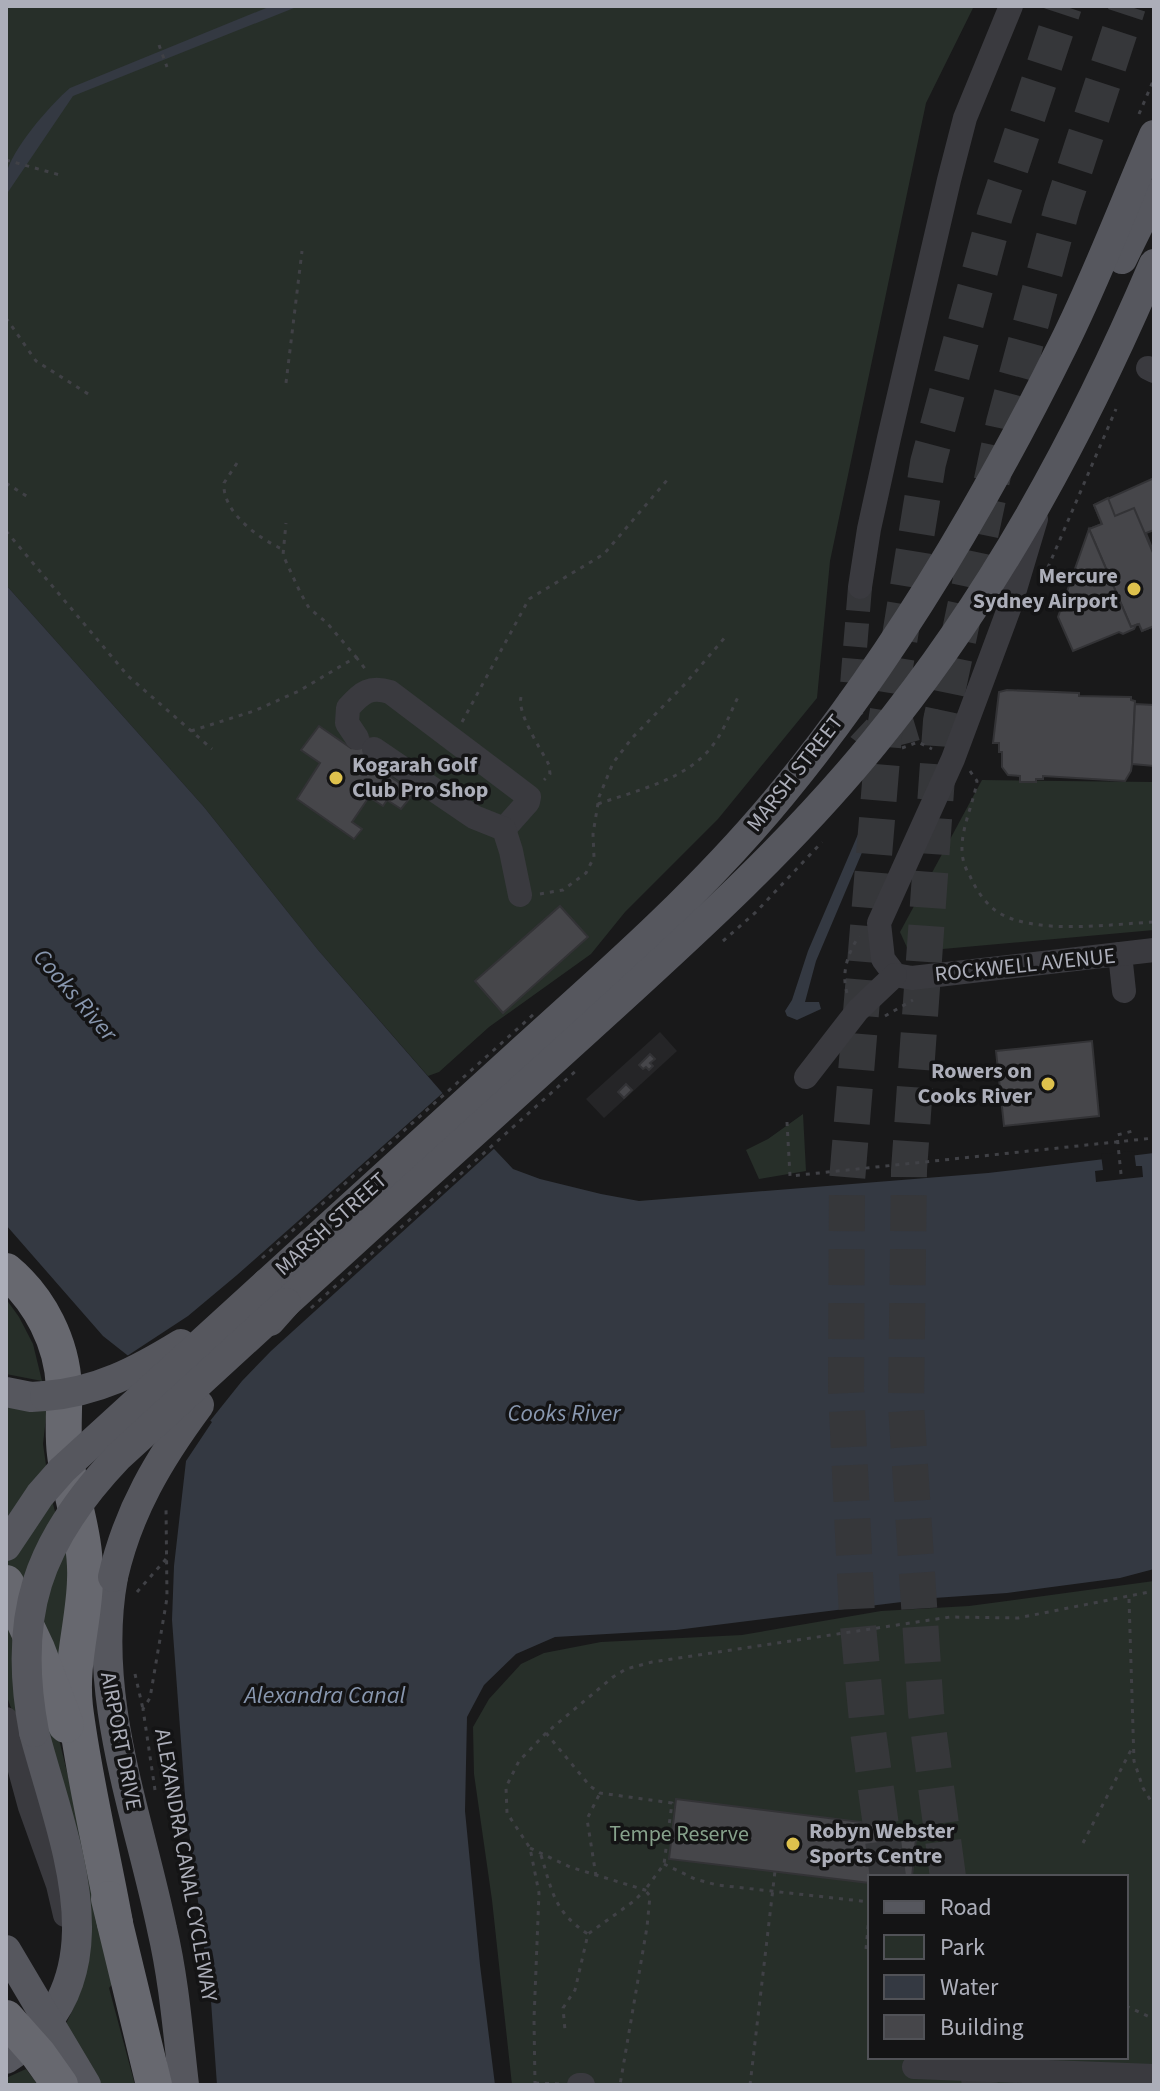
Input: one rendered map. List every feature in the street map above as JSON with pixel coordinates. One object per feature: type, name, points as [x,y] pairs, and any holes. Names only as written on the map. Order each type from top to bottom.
[{"type":"highway","points":[[6,1271],[39,1308],[56,1344],[61,1363],[65,1453],[85,1562],[74,1665],[75,1707],[115,1923]]},
{"type":"highway","points":[[6,1583],[37,1649],[63,1716],[154,2085]]},
{"type":"highway","points":[[6,2018],[60,2085]]},
{"type":"main road","name":"MARSH STREET","points":[[552,1044],[782,794],[893,642],[952,549],[1031,407],[1086,297],[1154,135]]},
{"type":"main road","points":[[1031,407],[1073,349],[1154,194]]},
{"type":"main road","name":"MARSH STREET","points":[[280,1290],[552,1044],[755,874],[875,743],[977,602],[1044,494],[1093,400],[1154,264]]},
{"type":"main road","points":[[6,1392],[31,1397],[91,1389],[139,1370],[193,1336],[280,1290]]},
{"type":"main road","points":[[6,1546],[40,1495],[62,1470],[280,1290]]},
{"type":"main road","points":[[6,2059],[36,2035],[61,1999],[77,1953],[78,1902],[34,1732],[25,1674],[26,1630],[39,1575],[63,1524],[86,1493],[280,1290]]},
{"type":"main road","name":"AIRPORT DRIVE","points":[[184,2085],[169,1960],[108,1680],[106,1626],[122,1588],[127,1525],[148,1479],[232,1364],[280,1290]]},
{"type":"main road","points":[[6,1950],[86,2085]]},
{"type":"main road","points":[[6,2046],[43,2020],[61,1999]]},
{"type":"street","points":[[860,587],[889,438],[955,155],[965,118],[1011,6]]},
{"type":"street","name":"MARSH STREET","points":[[895,975],[883,959],[879,923],[953,759],[1010,606],[1044,494]]},
{"type":"street","points":[[377,688],[390,692],[529,797],[504,829],[474,817],[366,743],[347,723],[348,708],[356,698],[377,688]]},
{"type":"street","points":[[504,829],[520,895]]},
{"type":"street","name":"ROCKWELL AVENUE","points":[[895,975],[912,978],[1154,950]]},
{"type":"street","points":[[1120,954],[1124,991]]},
{"type":"street","points":[[806,1077],[858,1010],[895,975]]},
{"type":"street","points":[[6,1719],[30,1807],[63,1903],[66,1928],[61,1999]]},
{"type":"street","points":[[914,2067],[1048,2065],[1154,2076]]},
{"type":"path","points":[[159,45],[167,67]]},
{"type":"path","points":[[7,159],[60,175]]},
{"type":"path","points":[[286,383],[302,251]]},
{"type":"path","points":[[6,318],[36,361],[93,397]]},
{"type":"path","points":[[237,463],[224,483],[226,500],[262,540],[282,549]]},
{"type":"path","points":[[453,739],[529,599],[604,554],[668,479]]},
{"type":"path","points":[[6,483],[28,497]]},
{"type":"path","points":[[191,731],[254,711],[299,691],[356,657],[327,623],[309,608],[283,555],[286,523]]},
{"type":"path","points":[[6,531],[128,676],[212,749]]},
{"type":"path","points":[[520,895],[563,890],[586,873],[594,857],[593,834],[598,804],[613,763],[727,635]]},
{"type":"path","points":[[598,804],[677,775],[696,762],[714,745],[739,695]]},
{"type":"path","points":[[521,697],[519,704],[523,715],[549,765],[550,774],[529,797]]},
{"type":"path","points":[[903,747],[918,742],[941,754]]},
{"type":"path","points":[[966,764],[977,781],[973,805],[962,832],[963,861],[975,887],[994,910],[1021,922],[1052,925],[1154,922]]},
{"type":"path","points":[[862,931],[849,956],[844,981],[849,1000],[873,1026],[901,1005],[917,998]]},
{"type":"path","points":[[280,1290],[552,1044]]},
{"type":"path","points":[[280,1290],[552,1044]]},
{"type":"path","points":[[787,1122],[790,1176],[1154,1138]]},
{"type":"path","points":[[1121,1174],[1117,1135],[1137,1130]]},
{"type":"path","name":"ALEXANDRA CANAL CYCLEWAY","points":[[122,1588],[166,1559],[167,1598],[150,1698],[143,1709],[156,1792]]},
{"type":"path","points":[[620,2085],[650,1896],[645,1890],[541,1855],[530,1848],[510,1820],[505,1806],[506,1787],[519,1761],[546,1733],[613,1677],[639,1664],[950,1617],[1018,1618],[1154,1591]]},
{"type":"path","points":[[1129,1597],[1134,1761],[1143,1788],[1154,1806]]},
{"type":"path","points":[[546,1733],[590,1786],[600,1793],[672,1803],[664,1864],[634,1901],[588,1934],[575,1990],[563,2008],[565,2030]]},
{"type":"path","points":[[1083,1843],[1134,1744]]},
{"type":"path","points":[[596,1876],[587,1819],[600,1793]]},
{"type":"path","points":[[530,1848],[540,1907],[534,2019],[535,2084],[569,2085]]},
{"type":"path","points":[[541,1855],[557,1906],[588,1934]]},
{"type":"path","points":[[664,1864],[705,1882],[868,1904]]},
{"type":"path","points":[[750,2085],[775,1871]]},
{"type":"path","points":[[866,1949],[868,1926]]},
{"type":"path","points":[[1128,2007],[1152,2019],[1154,2010]]},
{"type":"shaded area","points":[[660,1032],[677,1051],[604,1118],[586,1099]]},
{"type":"green space","points":[[6,6],[974,6],[926,103],[830,561],[817,698],[718,819],[625,912],[591,954],[489,1027],[439,1072],[428,1076],[318,950],[204,807],[6,585]]},
{"type":"green space","points":[[982,780],[1154,782],[1154,930],[909,952],[900,932]]},
{"type":"green space","points":[[803,1114],[806,1171],[759,1179],[746,1150],[768,1139]]},
{"type":"green space","points":[[6,1299],[33,1344],[42,1381],[6,1374]]},
{"type":"green space","points":[[6,1407],[47,1408],[43,1444],[50,1493],[72,1574],[63,1666],[6,1563]]},
{"type":"green space","name":"Tempe Reserve","points":[[1154,1581],[1154,2085],[512,2085],[492,1900],[474,1774],[473,1727],[489,1699],[521,1664],[544,1653],[601,1642],[742,1635],[881,1611],[969,1606]]},
{"type":"green space","points":[[6,1604],[58,1735],[117,1978],[109,1988],[135,2085],[94,2085],[65,2026],[85,1978],[90,1926],[6,1694]]},
{"type":"green space","points":[[26,2069],[38,2085],[6,2085],[6,2078]]},
{"type":"water","points":[[271,6],[299,6],[73,96],[6,195],[6,175],[15,153],[42,116],[70,88]]},
{"type":"water","name":"Cooks River","points":[[6,585],[204,807],[318,950],[459,1112],[513,1169],[540,1179],[639,1201],[988,1173],[1154,1153],[1154,1569],[1120,1578],[1007,1593],[934,1598],[676,1630],[555,1637],[516,1654],[484,1685],[467,1717],[465,1811],[495,2085],[217,2085],[211,2001],[186,1809],[172,1620],[174,1566],[186,1461],[212,1422],[103,1336],[6,1225]]},
{"type":"water","points":[[859,832],[869,836],[816,961],[805,1002],[819,1002],[821,1009],[797,1020],[787,1016],[785,1011]]},
{"type":"pier","points":[[446,1090],[497,1146],[271,1351],[242,1381],[194,1441],[207,1423],[124,1358],[188,1316]]},
{"type":"pier","points":[[1134,1151],[1136,1166],[1142,1166],[1143,1177],[1096,1182],[1095,1171],[1103,1170],[1101,1154]]},
{"type":"building","name":"Mercure Sydney Airport","points":[[1154,478],[1154,530],[1146,533],[1154,553],[1154,626],[1142,631],[1139,624],[1131,627],[1089,529],[1102,524],[1094,505]]},
{"type":"building","name":"Mercure Sydney Airport","points":[[1108,498],[1115,516],[1134,508],[1154,555],[1154,626],[1142,631],[1139,624],[1131,627],[1089,529],[1102,524],[1094,505]]},
{"type":"building","points":[[1089,529],[1131,627],[1136,625],[1123,634],[1119,632],[1073,651],[1058,617]]},
{"type":"building","points":[[999,692],[1131,697],[1135,701],[1132,764],[1125,781],[1043,776],[1036,782],[1020,782],[1020,776],[1008,775],[1002,767],[999,743],[993,743]]},
{"type":"building","points":[[1135,704],[1154,705],[1154,766],[1132,764]]},
{"type":"building","points":[[319,726],[351,748],[361,732],[378,744],[396,770],[391,777],[414,793],[401,809],[387,800],[383,806],[369,797],[352,822],[362,829],[354,839],[297,799],[320,763],[301,750]]},
{"type":"building","points":[[560,906],[588,937],[503,1013],[475,981]]},
{"type":"building","name":"Rowers on Cooks River","points":[[1092,1041],[1099,1116],[1004,1126],[996,1051]]},
{"type":"building","points":[[650,1054],[655,1059],[650,1063],[653,1066],[649,1070],[646,1067],[643,1069],[639,1065]]},
{"type":"building","points":[[626,1084],[632,1090],[624,1098],[618,1092]]},
{"type":"building","name":"Robyn Webster Sports Centre","points":[[676,1799],[917,1829],[912,1875],[868,1875],[868,1883],[669,1859]]},
{"type":"tunnel","points":[[888,1875],[868,1731],[857,1615],[846,1389],[847,1181],[884,735],[928,463],[995,215],[1064,6]]},
{"type":"tunnel","points":[[948,1875],[926,1712],[906,1405],[909,1170],[941,721],[1004,423],[1062,208],[1128,6]]},
{"type":"tunnel","points":[[860,587],[850,710],[855,724],[863,732],[888,735],[941,721]]},
{"type":"tunnel","points":[[976,2059],[980,2085]]},
{"type":"place","name":"Mercure Sydney Airport","points":[[1134,589]]},
{"type":"place","name":"Kogarah Golf Club Pro Shop","points":[[336,778]]},
{"type":"place","name":"Rowers on Cooks River","points":[[1048,1084]]},
{"type":"place","name":"Robyn Webster Sports Centre","points":[[793,1844]]},
{"type":"water label","name":"Alexandra Canal","points":[[325,1695]]}]
